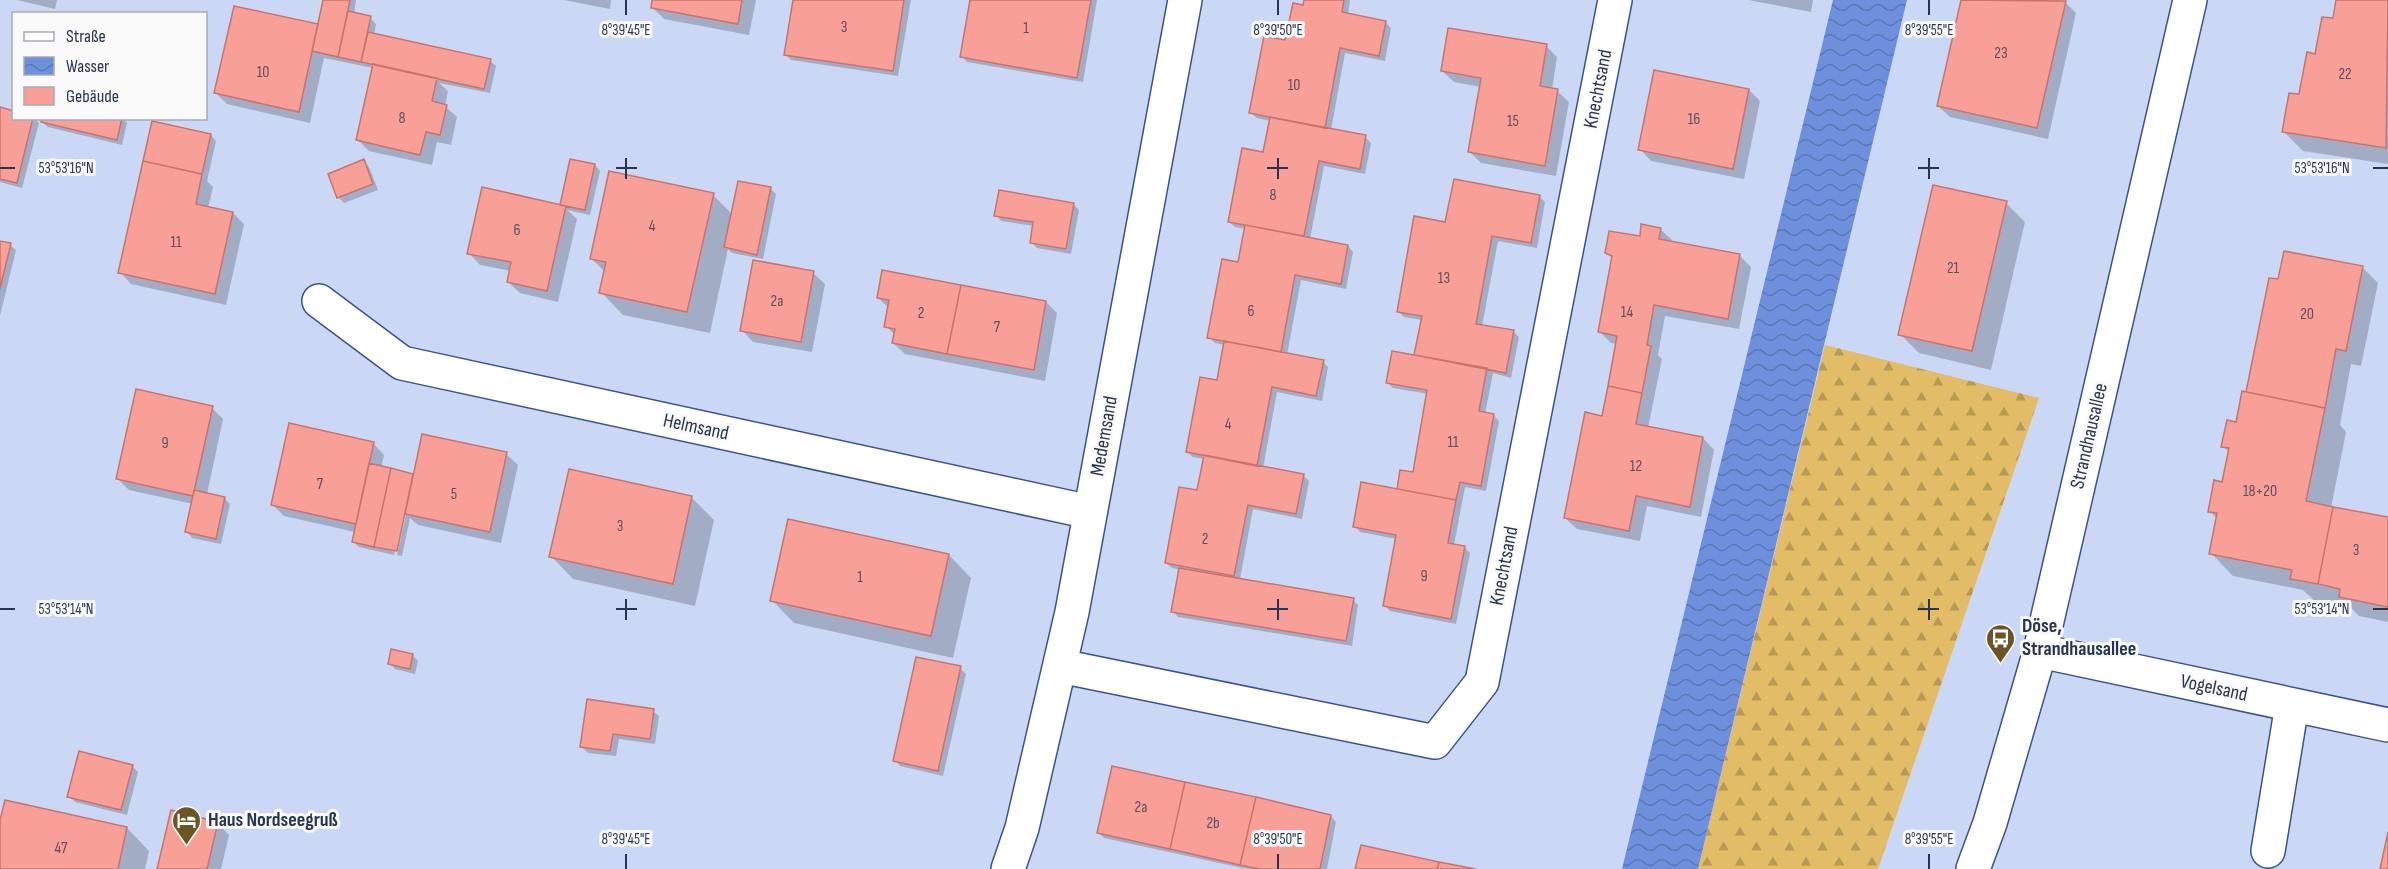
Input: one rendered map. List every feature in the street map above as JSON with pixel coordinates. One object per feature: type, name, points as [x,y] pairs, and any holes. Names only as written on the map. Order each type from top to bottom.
[{"type":"street","name":"Medemsand","points":[[1008,869],[1022,828],[1060,666],[1185,0]]},
{"type":"street","name":"Knechtsand","points":[[1060,666],[1435,742],[1482,682],[1615,0]]},
{"type":"street","name":"Strandhausallee","points":[[1973,869],[1990,823],[2040,651],[2190,0]]},
{"type":"street","name":"Helmsand","points":[[319,301],[402,363],[1090,512]]},
{"type":"street","name":"Vogelsand","points":[[2040,651],[2388,725]]},
{"type":"street","points":[[2268,851],[2292,705]]},
{"type":"green space","points":[[1825,345],[2039,398],[1878,869],[1698,869]]},
{"type":"water","points":[[1833,0],[1907,0],[1698,869],[1622,869]]},
{"type":"building","points":[[323,0],[350,0],[338,57],[312,51]]},
{"type":"building","points":[[652,0],[742,0],[738,24],[651,8]]},
{"type":"building","points":[[793,0],[904,0],[893,71],[784,55]]},
{"type":"building","points":[[970,0],[1091,0],[1077,78],[960,57]]},
{"type":"building","points":[[1304,0],[1344,0],[1342,12],[1386,21],[1379,56],[1340,48],[1325,128],[1249,113],[1264,36],[1285,40],[1293,3],[1303,5]]},
{"type":"building","points":[[1961,0],[2066,1],[2037,128],[1937,106]]},
{"type":"building","points":[[2336,0],[2388,0],[2386,148],[2282,132],[2289,93],[2299,94],[2307,52],[2315,54],[2322,17],[2333,18]]},
{"type":"building","points":[[234,6],[318,24],[299,112],[214,93]]},
{"type":"building","points":[[348,11],[371,16],[361,62],[338,57]]},
{"type":"building","points":[[1448,28],[1547,44],[1540,86],[1558,89],[1545,166],[1468,152],[1481,78],[1441,71]]},
{"type":"building","points":[[368,32],[491,59],[484,89],[361,62]]},
{"type":"building","points":[[373,64],[437,78],[432,101],[447,105],[440,135],[426,132],[420,155],[356,140]]},
{"type":"building","points":[[1654,70],[1749,89],[1733,169],[1638,150]]},
{"type":"building","points":[[0,107],[12,110],[12,120],[33,120],[17,183],[0,179]]},
{"type":"building","points":[[1270,117],[1366,135],[1360,169],[1319,161],[1304,236],[1228,222],[1242,148],[1263,152]]},
{"type":"building","points":[[42,120],[122,120],[117,140],[41,122]]},
{"type":"building","points":[[152,121],[211,134],[202,174],[143,161]]},
{"type":"building","points":[[364,159],[373,184],[337,198],[328,174]]},
{"type":"building","points":[[570,159],[595,164],[585,210],[560,205]]},
{"type":"building","points":[[143,161],[202,174],[196,204],[233,212],[215,294],[118,273]]},
{"type":"building","points":[[609,171],[714,193],[687,312],[599,293],[606,262],[590,259]]},
{"type":"building","points":[[1454,179],[1540,195],[1531,243],[1492,236],[1476,324],[1514,330],[1506,373],[1414,355],[1422,316],[1397,312],[1414,216],[1445,222]]},
{"type":"building","points":[[738,181],[771,187],[757,255],[724,247]]},
{"type":"building","points":[[1933,185],[2007,201],[1972,351],[1898,335]]},
{"type":"building","points":[[482,187],[566,206],[547,291],[507,282],[511,262],[467,254]]},
{"type":"building","points":[[999,190],[1074,203],[1066,249],[1030,243],[1033,222],[994,216]]},
{"type":"building","points":[[1641,224],[1661,228],[1659,239],[1740,254],[1728,319],[1654,305],[1647,345],[1651,346],[1642,393],[1608,386],[1617,336],[1598,332],[1612,256],[1605,253],[1609,231],[1640,236]]},
{"type":"building","points":[[1245,225],[1348,245],[1341,284],[1295,275],[1281,352],[1207,338],[1222,259],[1238,262]]},
{"type":"building","points":[[0,241],[11,243],[0,289]]},
{"type":"building","points":[[2284,251],[2363,266],[2346,351],[2336,349],[2325,408],[2246,392],[2269,278],[2278,279]]},
{"type":"building","points":[[753,260],[814,271],[801,342],[740,331]]},
{"type":"building","points":[[882,270],[961,285],[947,354],[892,343],[895,329],[884,327],[889,300],[877,298]]},
{"type":"building","points":[[961,285],[1046,301],[1034,370],[947,354]]},
{"type":"building","points":[[1224,341],[1324,360],[1316,396],[1272,387],[1257,466],[1186,452],[1200,377],[1217,380]]},
{"type":"building","points":[[1392,351],[1487,368],[1479,411],[1494,414],[1481,486],[1460,482],[1456,500],[1397,489],[1400,470],[1413,472],[1427,390],[1386,383]]},
{"type":"building","points":[[1608,386],[1642,393],[1636,424],[1703,437],[1690,507],[1636,496],[1629,531],[1564,518],[1585,412],[1602,416]]},
{"type":"building","points":[[136,389],[213,406],[193,496],[116,479]]},
{"type":"building","points":[[2242,391],[2325,408],[2306,501],[2333,507],[2318,584],[2290,579],[2292,570],[2209,554],[2217,513],[2208,512],[2214,480],[2222,482],[2229,448],[2221,447],[2227,420],[2236,422]]},
{"type":"building","points":[[289,423],[374,442],[356,524],[271,505]]},
{"type":"building","points":[[422,434],[507,452],[490,532],[405,514]]},
{"type":"building","points":[[1204,455],[1304,474],[1296,514],[1248,505],[1234,576],[1165,563],[1179,487],[1197,490]]},
{"type":"building","points":[[369,463],[391,468],[374,547],[352,542]]},
{"type":"building","points":[[391,468],[413,474],[397,551],[374,547]]},
{"type":"building","points":[[569,469],[692,496],[673,584],[549,557]]},
{"type":"building","points":[[1361,482],[1456,500],[1448,543],[1465,546],[1451,619],[1383,606],[1396,535],[1353,527]]},
{"type":"building","points":[[194,490],[225,497],[216,539],[185,532]]},
{"type":"building","points":[[2333,507],[2388,517],[2388,607],[2339,597],[2340,589],[2318,584]]},
{"type":"building","points":[[788,519],[949,554],[931,636],[770,601]]},
{"type":"building","points":[[1179,568],[1354,598],[1346,641],[1171,612]]},
{"type":"building","points":[[391,649],[413,654],[410,669],[388,664]]},
{"type":"building","points":[[916,657],[961,666],[938,771],[893,761]]},
{"type":"building","points":[[587,699],[654,709],[650,739],[613,734],[610,751],[580,747]]},
{"type":"building","points":[[79,751],[133,765],[121,810],[67,797]]},
{"type":"building","points":[[1112,766],[1185,782],[1170,849],[1097,833]]},
{"type":"building","points":[[1185,782],[1256,797],[1240,865],[1170,849]]},
{"type":"building","points":[[1256,797],[1331,815],[1320,869],[1260,869],[1240,865]]},
{"type":"building","points":[[5,800],[127,827],[118,869],[0,869],[0,820]]},
{"type":"building","name":"Haus Nordseegruß","points":[[171,810],[218,822],[207,869],[157,869]]},
{"type":"building","points":[[2388,832],[2388,869],[2380,869]]},
{"type":"building","points":[[1361,845],[1439,862],[1437,869],[1355,869]]},
{"type":"building","points":[[1439,862],[1476,869],[1437,869]]},
{"type":"place","name":"Döse, Strandhausallee","points":[[2001,664]]},
{"type":"place","name":"Haus Nordseegruß","points":[[187,846]]}]
